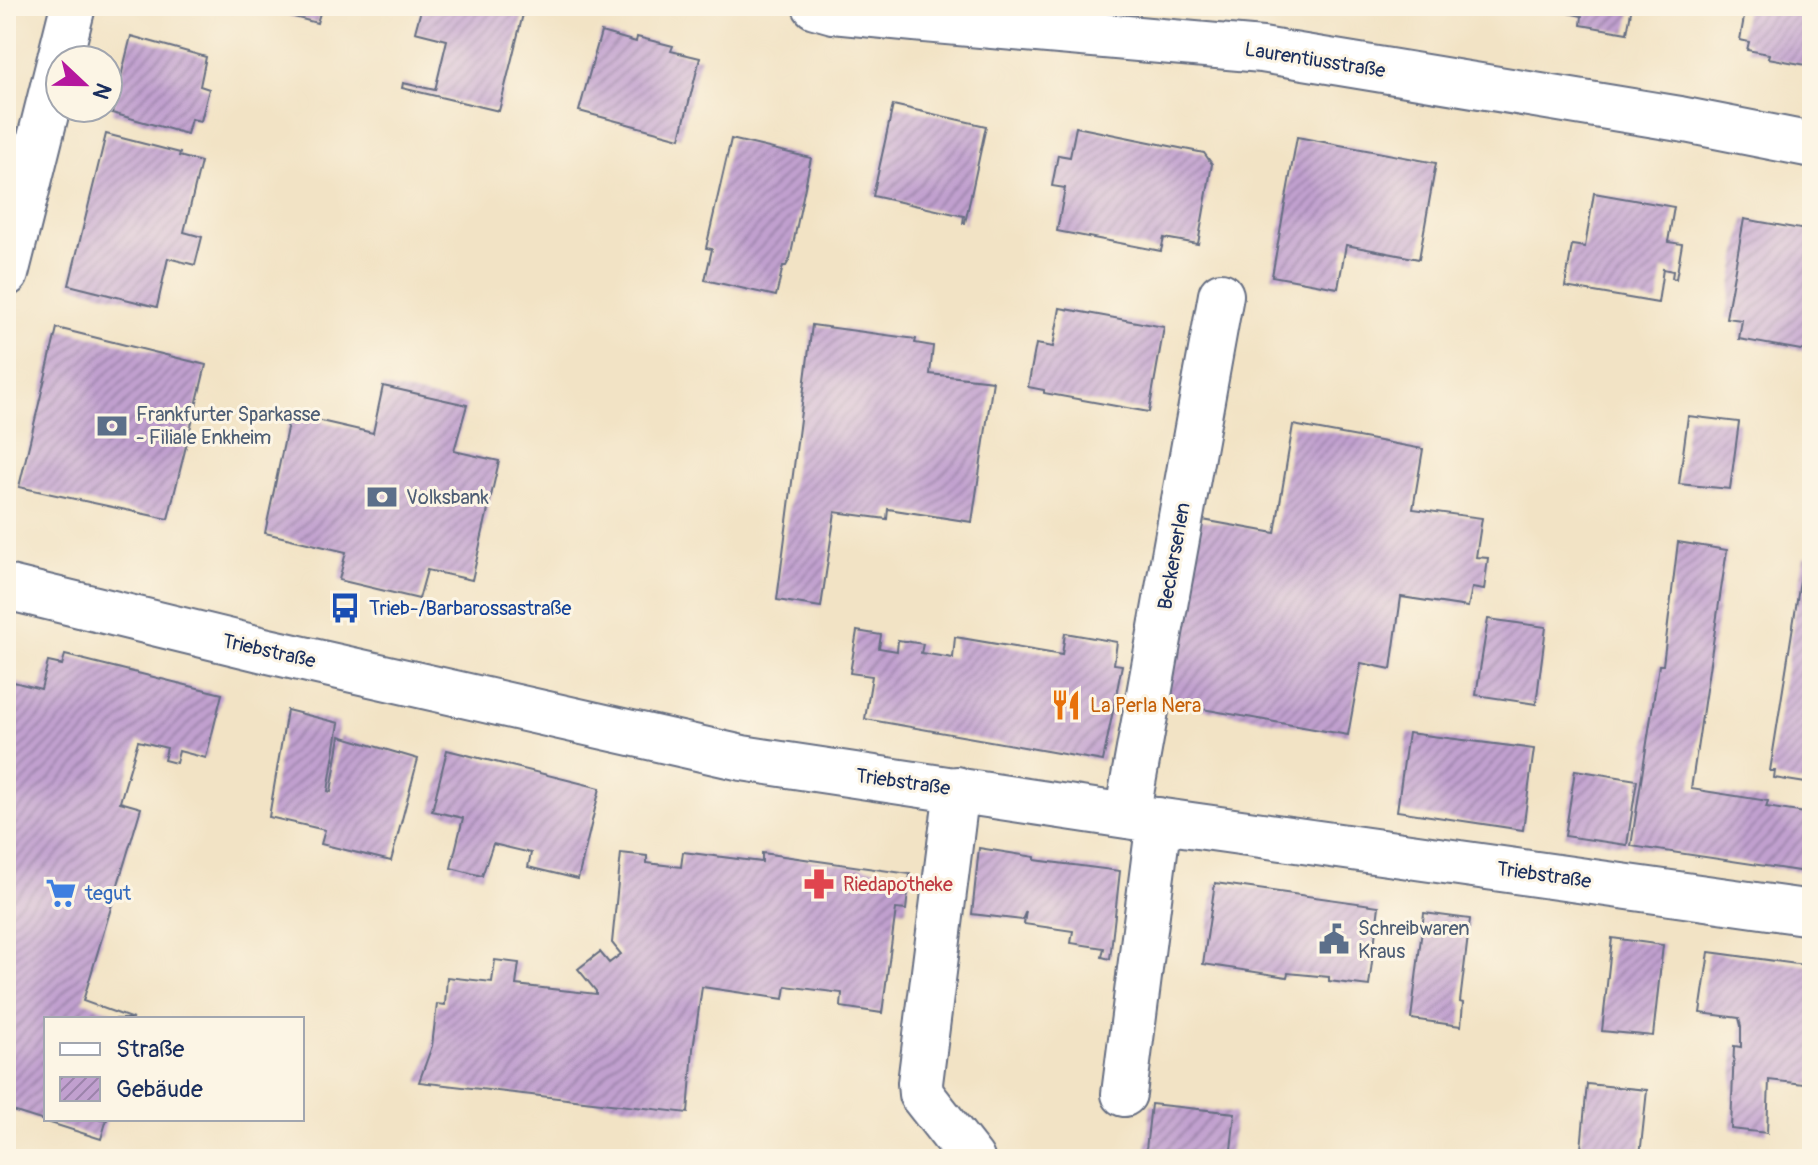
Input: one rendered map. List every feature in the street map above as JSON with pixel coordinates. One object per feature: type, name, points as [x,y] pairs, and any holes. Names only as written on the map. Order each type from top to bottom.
[{"type":"street","points":[[6,274],[73,6]]},
{"type":"street","name":"Laurentiusstraße","points":[[815,6],[833,11],[926,13],[1262,50],[1680,119],[1812,145]]},
{"type":"street","name":"Beckerserlen","points":[[1124,1094],[1143,818],[1221,295]]},
{"type":"street","name":"Triebstraße","points":[[6,587],[279,654],[742,758],[1812,913]]},
{"type":"street","points":[[957,789],[920,1083],[921,1094],[972,1159]]},
{"type":"building","points":[[252,6],[322,6],[317,23]]},
{"type":"building","points":[[422,6],[525,6],[499,111],[402,88],[403,83],[435,90],[447,40],[415,32]]},
{"type":"building","points":[[1431,6],[1464,6],[1463,13]]},
{"type":"building","points":[[1535,6],[1632,6],[1627,33],[1581,25],[1582,16]]},
{"type":"building","points":[[1746,6],[1812,6],[1812,66],[1768,58],[1769,54],[1747,50],[1749,42],[1740,40]]},
{"type":"building","points":[[601,32],[636,42],[637,37],[673,46],[671,51],[700,58],[680,138],[579,111]]},
{"type":"building","points":[[131,36],[206,57],[200,86],[209,89],[201,121],[191,119],[187,134],[124,116],[124,64]]},
{"type":"building","points":[[893,105],[986,126],[965,223],[964,216],[873,196]]},
{"type":"building","points":[[1076,127],[1204,153],[1212,164],[1198,244],[1164,238],[1161,251],[1057,231],[1065,188],[1052,186],[1058,155],[1070,157]]},
{"type":"building","points":[[106,134],[180,153],[179,156],[201,162],[184,232],[202,237],[195,265],[168,258],[157,307],[69,285]]},
{"type":"building","points":[[1297,137],[1436,163],[1419,259],[1346,245],[1338,288],[1272,276]]},
{"type":"building","points":[[731,139],[811,158],[790,259],[783,266],[776,296],[705,280],[712,249],[706,248]]},
{"type":"building","points":[[1594,193],[1674,207],[1668,242],[1682,244],[1676,279],[1672,278],[1673,271],[1663,269],[1658,303],[1565,287],[1572,245],[1585,247]]},
{"type":"building","points":[[1744,219],[1812,231],[1812,352],[1739,339],[1742,320],[1726,318]]},
{"type":"building","points":[[1060,308],[1164,327],[1149,412],[1044,393],[1044,390],[1028,387],[1036,344],[1053,347]]},
{"type":"building","points":[[812,325],[916,339],[915,343],[933,346],[930,374],[993,381],[972,522],[888,509],[887,519],[835,512],[821,607],[777,600]]},
{"type":"building","name":"Frankfurter Sparkasse - Filiale Enkheim","points":[[57,328],[206,365],[168,519],[19,487]]},
{"type":"building","name":"Volksbank","points":[[383,386],[467,405],[454,451],[499,461],[472,580],[427,570],[419,599],[339,580],[346,552],[265,533],[290,414],[373,433]]},
{"type":"building","points":[[1688,416],[1739,422],[1730,489],[1679,484]]},
{"type":"building","points":[[1293,425],[1423,449],[1413,509],[1482,518],[1476,557],[1488,558],[1484,590],[1472,588],[1468,607],[1401,597],[1391,669],[1361,663],[1348,735],[1163,702],[1197,519],[1275,533]]},
{"type":"building","points":[[1678,542],[1727,550],[1691,789],[1768,801],[1766,807],[1812,814],[1812,873],[1631,846],[1659,665],[1663,665]]},
{"type":"building","points":[[1804,556],[1812,557],[1812,784],[1774,778],[1775,771],[1770,771]]},
{"type":"building","points":[[1488,619],[1546,627],[1536,704],[1476,695]]},
{"type":"building","points":[[857,631],[881,635],[879,648],[897,651],[898,640],[923,644],[921,653],[953,658],[955,637],[1062,655],[1065,633],[1117,642],[1114,664],[1122,665],[1103,761],[865,719],[872,676],[850,673]]},
{"type":"building","name":"tegut","points":[[65,655],[222,694],[206,758],[179,751],[176,763],[164,760],[167,748],[138,741],[120,802],[141,808],[83,1001],[127,1017],[44,1017],[44,1121],[6,1109],[6,680],[41,689],[48,662],[62,665]]},
{"type":"building","points":[[287,710],[339,723],[328,791],[331,792],[340,736],[418,759],[391,861],[321,844],[325,830],[269,817]]},
{"type":"building","points":[[1408,733],[1534,749],[1523,830],[1397,811]]},
{"type":"building","points":[[447,750],[600,788],[578,879],[528,867],[531,853],[493,844],[482,876],[451,868],[463,818],[432,811]]},
{"type":"building","points":[[1575,770],[1637,780],[1627,845],[1565,836]]},
{"type":"building","points":[[979,848],[1035,857],[1035,860],[1120,871],[1110,959],[1102,957],[1104,948],[1071,943],[1073,931],[1024,924],[1026,911],[1022,920],[972,914]]},
{"type":"building","points":[[683,852],[762,862],[762,853],[910,874],[906,910],[896,909],[882,1013],[841,1007],[842,993],[786,986],[784,999],[702,987],[688,1113],[419,1082],[432,1046],[437,1004],[445,1005],[447,977],[492,982],[495,960],[519,963],[516,985],[596,994],[578,969],[600,952],[609,963],[621,954],[612,943],[621,853],[647,856],[647,863],[681,867]]},
{"type":"building","points":[[1215,883],[1379,906],[1369,986],[1329,981],[1329,977],[1288,973],[1287,977],[1203,964]]},
{"type":"building","points":[[1424,913],[1470,919],[1460,1002],[1463,1003],[1461,1026],[1411,1019]]},
{"type":"building","points":[[1612,938],[1663,945],[1653,1036],[1602,1031]]},
{"type":"building","points":[[1709,952],[1812,966],[1812,1085],[1769,1080],[1767,1133],[1731,1129],[1734,1046],[1741,1047],[1741,1026],[1739,1018],[1700,1013]]},
{"type":"building","points":[[1587,1084],[1647,1090],[1640,1156],[1581,1149]]},
{"type":"building","points":[[1151,1104],[1235,1113],[1230,1159],[1145,1159]]},
{"type":"building","name":"tegut","points":[[44,1121],[106,1121],[101,1139]]},
{"type":"place","name":"Frankfurter Sparkasse - Filiale Enkheim","points":[[112,426]]},
{"type":"place","name":"Volksbank","points":[[382,497]]},
{"type":"place","name":"Trieb-/Barbarossastraße","points":[[345,608]]},
{"type":"place","name":"La Perla Nera","points":[[1066,705]]},
{"type":"place","name":"Riedapotheke","points":[[819,884]]},
{"type":"place","name":"tegut","points":[[61,893]]},
{"type":"place","name":"Schreibwaren Kraus","points":[[1334,939]]}]
